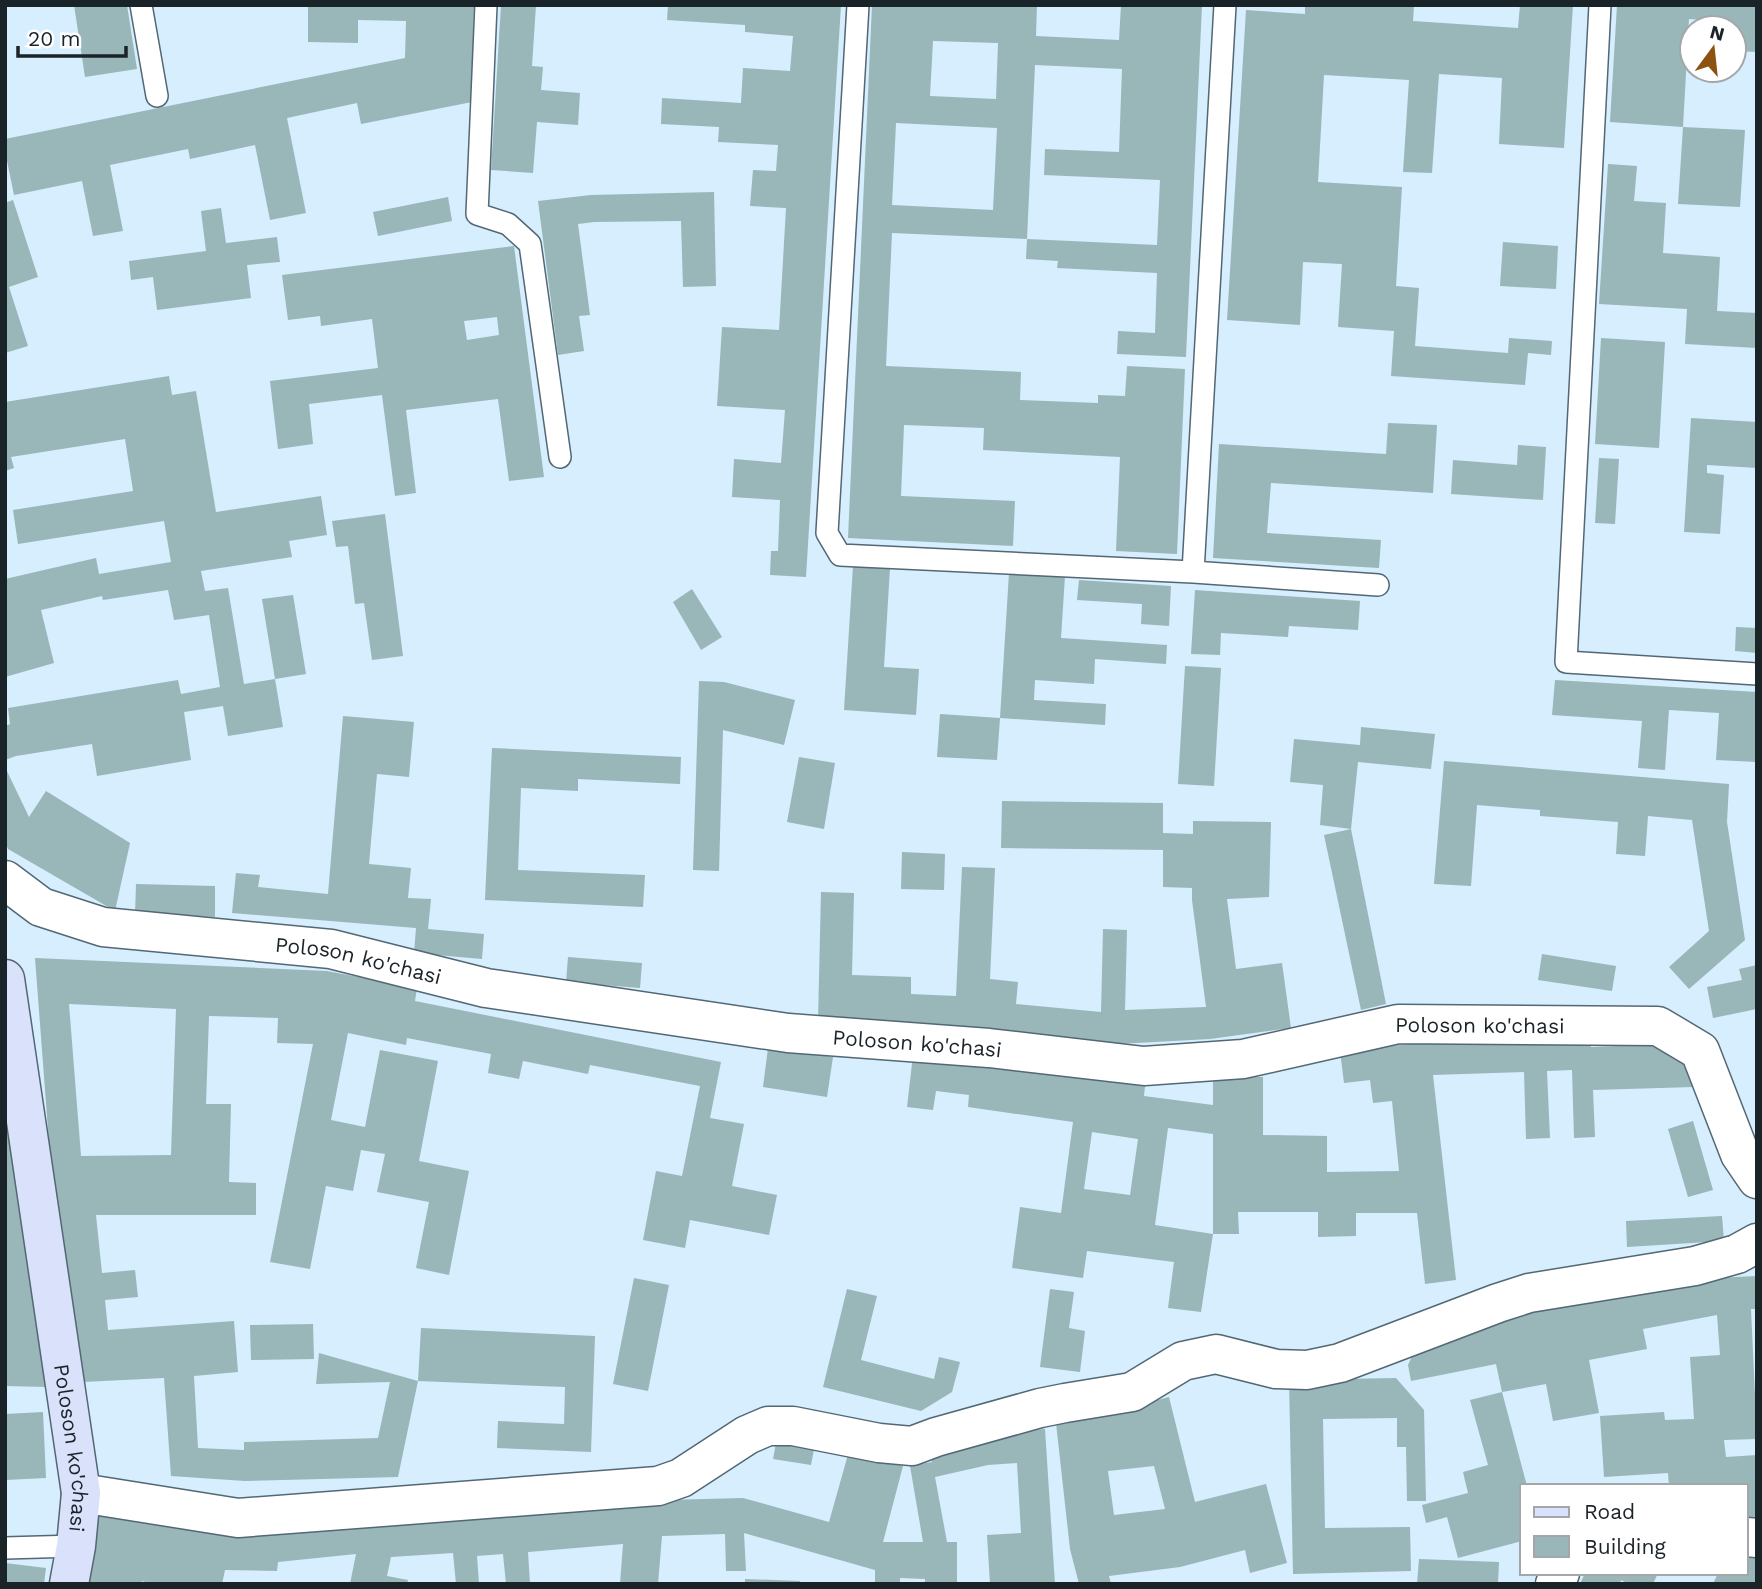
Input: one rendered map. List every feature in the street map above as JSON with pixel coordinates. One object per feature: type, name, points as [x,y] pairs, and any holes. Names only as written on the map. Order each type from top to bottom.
[{"type":"street","name":"Poloson ko'chasi","points":[[5,880],[41,907],[103,927],[331,949],[486,988],[788,1033],[989,1048],[1144,1066],[1243,1059],[1398,1024],[1658,1026],[1700,1051],[1740,1154],[1757,1179]]},
{"type":"street","name":"Poloson ko'chasi","points":[[5,979],[81,1493],[69,1584]]},
{"type":"street","points":[[81,1493],[238,1518],[658,1486],[681,1478],[747,1435],[768,1426],[793,1426],[879,1443],[912,1446],[1053,1405],[1132,1392],[1183,1361],[1216,1354],[1276,1369],[1307,1370],[1339,1363],[1529,1293],[1695,1266],[1737,1254],[1757,1243]]},
{"type":"lane","points":[[141,5],[158,96]]},
{"type":"lane","points":[[486,5],[477,214],[508,224],[530,244],[560,457]]},
{"type":"lane","points":[[858,5],[827,533],[840,555],[1193,572],[1378,585]]},
{"type":"lane","points":[[1193,572],[1225,5]]},
{"type":"lane","points":[[1600,5],[1566,662],[1757,674]]},
{"type":"lane","points":[[5,1548],[76,1546]]},
{"type":"building","points":[[74,5],[127,5],[137,69],[85,77]]},
{"type":"building","points":[[308,5],[474,5],[472,102],[361,124],[357,103],[287,118],[306,213],[270,220],[255,145],[190,159],[188,149],[110,165],[123,231],[93,236],[82,181],[14,195],[5,139],[405,58],[406,21],[358,20],[358,43],[308,42]]},
{"type":"building","points":[[501,5],[536,5],[532,66],[543,67],[541,90],[580,93],[578,125],[537,122],[533,173],[491,170]]},
{"type":"building","points":[[668,5],[841,5],[806,577],[770,575],[771,551],[778,551],[780,500],[732,497],[734,459],[781,463],[785,410],[717,406],[722,327],[779,330],[786,208],[750,206],[753,170],[776,171],[778,145],[718,142],[719,127],[661,124],[662,98],[741,103],[743,68],[790,71],[793,36],[745,32],[745,25],[667,20]]},
{"type":"building","points":[[872,5],[1037,5],[1036,36],[1119,40],[1121,5],[1202,5],[1186,357],[1117,354],[1118,331],[1155,333],[1157,273],[1057,268],[1058,261],[1026,259],[1027,239],[892,233],[886,366],[1021,372],[1020,400],[1098,403],[1098,395],[1125,396],[1127,366],[1185,369],[1177,554],[1116,551],[1120,457],[983,450],[984,428],[904,425],[901,496],[1015,501],[1013,546],[848,538]],"holes":[[[933,41],[998,43],[996,99],[930,96]],[[1035,65],[1122,69],[1119,152],[1045,149],[1044,175],[1160,180],[1157,245],[1027,239]],[[896,123],[997,128],[993,210],[892,205]]]},
{"type":"building","points":[[1305,5],[1414,5],[1413,21],[1518,28],[1520,5],[1573,5],[1564,148],[1499,144],[1502,78],[1439,74],[1432,173],[1403,172],[1409,80],[1324,75],[1318,182],[1402,187],[1396,286],[1419,288],[1415,346],[1508,353],[1509,338],[1552,341],[1551,355],[1528,353],[1525,385],[1391,376],[1394,331],[1338,327],[1342,264],[1303,262],[1300,325],[1227,320],[1246,10],[1305,14]]},
{"type":"building","points":[[1617,5],[1757,5],[1757,52],[1748,52],[1748,14],[1678,14],[1678,84],[1685,84],[1683,127],[1610,122]]},
{"type":"building","points":[[1683,127],[1745,130],[1740,207],[1678,204]]},
{"type":"building","points":[[1608,164],[1637,166],[1634,201],[1666,203],[1663,253],[1720,257],[1717,311],[1757,313],[1757,348],[1685,344],[1687,309],[1599,304]]},
{"type":"building","points":[[714,192],[716,286],[683,287],[681,221],[578,224],[590,315],[579,316],[584,351],[558,355],[538,201],[591,195]]},
{"type":"building","points":[[448,197],[452,221],[378,236],[373,212]]},
{"type":"building","points":[[13,200],[38,277],[9,287],[28,346],[5,353],[5,203]]},
{"type":"building","points":[[221,208],[226,243],[277,237],[280,262],[247,265],[251,298],[157,310],[153,277],[131,280],[129,261],[206,251],[201,211]]},
{"type":"building","points":[[1503,242],[1558,246],[1556,289],[1500,286]]},
{"type":"building","points":[[514,246],[544,477],[509,481],[498,399],[406,410],[416,493],[395,496],[382,395],[309,404],[313,444],[278,449],[270,381],[378,368],[372,319],[321,326],[320,316],[288,320],[282,275]],"holes":[[[497,317],[499,335],[467,340],[464,321]]]},
{"type":"building","points":[[1601,338],[1665,342],[1659,448],[1595,444]]},
{"type":"building","points":[[169,376],[172,395],[196,391],[216,512],[321,496],[327,535],[289,541],[292,557],[201,571],[205,591],[228,588],[244,684],[275,679],[283,727],[228,736],[223,706],[184,712],[191,760],[97,776],[92,744],[5,760],[5,726],[10,724],[8,708],[178,680],[181,694],[220,687],[209,615],[174,620],[168,590],[103,600],[102,596],[41,610],[54,663],[5,677],[5,579],[96,558],[99,574],[171,562],[164,521],[18,544],[13,510],[133,491],[125,439],[11,457],[14,468],[5,471],[5,402]]},
{"type":"building","points":[[1691,418],[1757,422],[1757,468],[1707,465],[1707,473],[1724,475],[1720,534],[1684,532]]},
{"type":"building","points":[[1388,423],[1437,425],[1433,493],[1271,483],[1267,533],[1381,540],[1379,568],[1213,558],[1219,444],[1386,454]]},
{"type":"building","points":[[1518,445],[1546,447],[1543,500],[1451,494],[1453,460],[1517,465]]},
{"type":"building","points":[[1599,458],[1619,459],[1615,524],[1595,523]]},
{"type":"building","points":[[385,514],[403,656],[372,660],[364,603],[355,604],[348,546],[336,547],[332,521]]},
{"type":"building","points":[[853,566],[890,568],[884,667],[919,669],[916,715],[844,710]]},
{"type":"building","points":[[1009,573],[1065,576],[1061,638],[1167,645],[1166,664],[1095,659],[1094,684],[1035,680],[1034,700],[1106,704],[1105,725],[1000,718]]},
{"type":"building","points":[[1079,580],[1171,586],[1169,626],[1141,624],[1142,604],[1077,600]]},
{"type":"building","points":[[692,589],[722,637],[701,650],[673,602]]},
{"type":"building","points":[[1195,590],[1360,601],[1358,630],[1289,626],[1288,637],[1221,633],[1220,655],[1191,654]]},
{"type":"building","points":[[293,595],[306,674],[275,679],[262,599]]},
{"type":"building","points":[[1736,627],[1757,628],[1757,653],[1735,651]]},
{"type":"building","points":[[1185,666],[1221,668],[1214,786],[1178,784]]},
{"type":"building","points":[[1555,680],[1757,692],[1757,762],[1716,760],[1719,713],[1669,710],[1665,770],[1638,768],[1642,721],[1552,715]]},
{"type":"building","points":[[699,681],[724,682],[795,700],[784,745],[723,730],[719,871],[693,870]]},
{"type":"building","points":[[940,714],[1000,718],[997,760],[937,757]]},
{"type":"building","points":[[343,716],[414,722],[409,777],[377,774],[369,864],[411,868],[408,898],[431,899],[428,929],[484,934],[482,959],[414,953],[416,928],[232,913],[236,873],[260,875],[258,887],[328,894]]},
{"type":"building","points":[[1361,727],[1435,734],[1431,769],[1358,762],[1351,829],[1320,825],[1323,785],[1290,782],[1294,739],[1360,745]]},
{"type":"building","points":[[492,748],[681,757],[680,784],[578,779],[578,791],[521,788],[518,870],[645,875],[643,907],[485,900]]},
{"type":"building","points":[[799,757],[835,763],[824,829],[787,822]]},
{"type":"building","points":[[1444,761],[1729,784],[1727,822],[1745,940],[1689,989],[1669,967],[1709,931],[1692,820],[1648,816],[1645,856],[1616,854],[1618,822],[1540,816],[1540,810],[1477,805],[1471,886],[1434,884]]},
{"type":"building","points":[[5,767],[29,817],[46,791],[130,843],[115,911],[8,849],[5,841]]},
{"type":"building","points":[[1002,801],[1163,803],[1163,833],[1193,834],[1193,821],[1271,822],[1269,897],[1227,899],[1236,969],[1282,963],[1291,1028],[1210,1039],[1099,1045],[818,1022],[821,892],[854,893],[852,975],[911,977],[911,994],[956,996],[962,867],[995,868],[990,979],[1018,982],[1016,1004],[1101,1012],[1103,929],[1127,930],[1125,1010],[1206,1007],[1192,888],[1163,887],[1163,850],[1001,848]]},
{"type":"building","points":[[1351,829],[1386,1004],[1361,1010],[1324,835]]},
{"type":"building","points":[[902,852],[945,854],[944,890],[901,889]]},
{"type":"building","points":[[136,884],[215,886],[215,917],[135,915]]},
{"type":"building","points":[[1542,954],[1616,966],[1612,991],[1538,980]]},
{"type":"building","points":[[568,957],[642,963],[640,988],[566,982]]},
{"type":"building","points":[[35,958],[327,971],[417,988],[415,1001],[721,1062],[710,1118],[744,1124],[732,1186],[777,1195],[769,1235],[690,1220],[685,1248],[643,1240],[656,1171],[682,1176],[700,1086],[590,1065],[588,1074],[523,1061],[519,1079],[488,1073],[491,1054],[407,1038],[406,1045],[348,1033],[331,1120],[365,1127],[380,1050],[438,1061],[419,1161],[469,1171],[449,1275],[416,1268],[429,1202],[377,1192],[385,1154],[361,1150],[353,1191],[326,1186],[310,1269],[270,1262],[313,1044],[277,1043],[278,1018],[209,1016],[206,1104],[231,1104],[229,1182],[256,1183],[256,1215],[96,1215],[102,1273],[135,1270],[138,1297],[105,1300],[108,1330],[234,1321],[238,1372],[194,1376],[198,1448],[244,1450],[244,1442],[378,1438],[390,1382],[316,1384],[319,1353],[418,1381],[398,1477],[245,1481],[171,1476],[164,1378],[83,1382],[52,1182]],"holes":[[[69,1004],[176,1009],[171,1155],[81,1156]]]},
{"type":"building","points":[[1757,965],[1757,1009],[1713,1018],[1707,987],[1742,980],[1739,969]]},
{"type":"building","points":[[1591,1036],[1591,1047],[1667,1044],[1692,1058],[1693,1087],[1593,1090],[1595,1137],[1574,1138],[1572,1070],[1547,1071],[1550,1138],[1526,1139],[1524,1072],[1433,1075],[1456,1280],[1425,1284],[1417,1213],[1356,1213],[1356,1236],[1318,1237],[1318,1212],[1238,1212],[1239,1234],[1213,1234],[1201,1312],[1168,1308],[1174,1262],[1087,1251],[1083,1278],[1012,1268],[1020,1207],[1061,1213],[1073,1122],[968,1107],[969,1095],[936,1091],[933,1110],[907,1107],[913,1055],[1145,1086],[1144,1096],[1213,1105],[1213,1076],[1263,1077],[1263,1135],[1327,1136],[1327,1172],[1399,1171],[1392,1101],[1373,1103],[1370,1080],[1344,1083],[1340,1051],[1429,1042]],"holes":[[[1168,1128],[1213,1134],[1213,1234],[1155,1225]],[[1092,1132],[1138,1139],[1130,1195],[1084,1189]]]},
{"type":"building","points":[[768,1048],[833,1057],[827,1097],[763,1087]]},
{"type":"building","points":[[5,1090],[48,1387],[5,1386]]},
{"type":"building","points":[[1693,1121],[1713,1190],[1688,1197],[1668,1129]]},
{"type":"building","points":[[1722,1216],[1724,1241],[1627,1247],[1626,1221]]},
{"type":"building","points":[[1757,1276],[1757,1309],[1751,1309],[1757,1439],[1724,1440],[1726,1457],[1757,1455],[1757,1517],[1748,1518],[1748,1484],[1669,1484],[1668,1473],[1604,1477],[1600,1416],[1664,1412],[1665,1420],[1694,1419],[1690,1357],[1720,1355],[1717,1315],[1643,1329],[1647,1349],[1589,1360],[1599,1413],[1553,1421],[1546,1384],[1502,1392],[1496,1364],[1411,1381],[1408,1365],[1420,1339],[1487,1318],[1715,1278]]},
{"type":"building","points":[[634,1278],[669,1285],[648,1391],[613,1384]]},
{"type":"building","points":[[847,1289],[877,1296],[861,1360],[934,1379],[939,1357],[960,1362],[952,1392],[921,1411],[823,1387]]},
{"type":"building","points":[[1050,1289],[1074,1292],[1069,1328],[1085,1331],[1080,1372],[1040,1367]]},
{"type":"building","points":[[313,1324],[314,1359],[251,1360],[250,1325]]},
{"type":"building","points":[[421,1328],[595,1336],[591,1452],[497,1448],[498,1421],[564,1424],[565,1387],[418,1381]]},
{"type":"building","points":[[1396,1378],[1424,1410],[1426,1501],[1407,1501],[1406,1447],[1397,1447],[1397,1418],[1323,1419],[1325,1528],[1410,1527],[1411,1571],[1293,1574],[1289,1380]]},
{"type":"building","points":[[1502,1392],[1526,1484],[1520,1484],[1520,1542],[1458,1558],[1447,1517],[1426,1523],[1422,1505],[1468,1493],[1463,1472],[1488,1465],[1470,1400]]},
{"type":"building","points":[[1169,1397],[1195,1502],[1266,1484],[1287,1563],[1250,1573],[1245,1550],[1180,1567],[1109,1576],[1111,1584],[1079,1584],[1070,1549],[1055,1414],[1139,1405]],"holes":[[[1154,1466],[1165,1509],[1114,1515],[1108,1471]]]},
{"type":"building","points":[[43,1412],[46,1478],[5,1480],[5,1414]]},
{"type":"building","points":[[1045,1429],[1055,1584],[990,1584],[987,1535],[1021,1533],[1017,1463],[988,1465],[935,1477],[947,1542],[957,1542],[957,1584],[925,1584],[925,1579],[900,1578],[900,1584],[875,1584],[875,1570],[744,1533],[746,1571],[726,1571],[725,1534],[662,1536],[658,1584],[620,1584],[623,1544],[528,1552],[530,1584],[506,1584],[503,1554],[477,1556],[479,1584],[456,1584],[453,1553],[391,1557],[387,1576],[408,1580],[407,1584],[350,1584],[356,1554],[278,1562],[277,1571],[225,1570],[222,1584],[152,1584],[142,1581],[141,1584],[85,1584],[101,1506],[743,1498],[829,1522],[849,1451],[903,1466],[883,1542],[923,1542],[910,1466],[932,1462],[928,1446],[986,1432]]},
{"type":"building","points":[[776,1443],[814,1449],[811,1465],[773,1459]]},
{"type":"building","points":[[1748,1555],[1757,1556],[1757,1584],[1713,1584],[1717,1575],[1748,1575]]},
{"type":"building","points":[[1419,1559],[1499,1562],[1498,1584],[1417,1584]]},
{"type":"building","points":[[5,1563],[46,1568],[44,1584],[5,1584]]},
{"type":"building","points":[[1584,1575],[1657,1575],[1653,1584],[1629,1584],[1621,1580],[1620,1584],[1580,1584]]},
{"type":"building","points":[[745,1579],[800,1581],[800,1584],[745,1584]]}]
